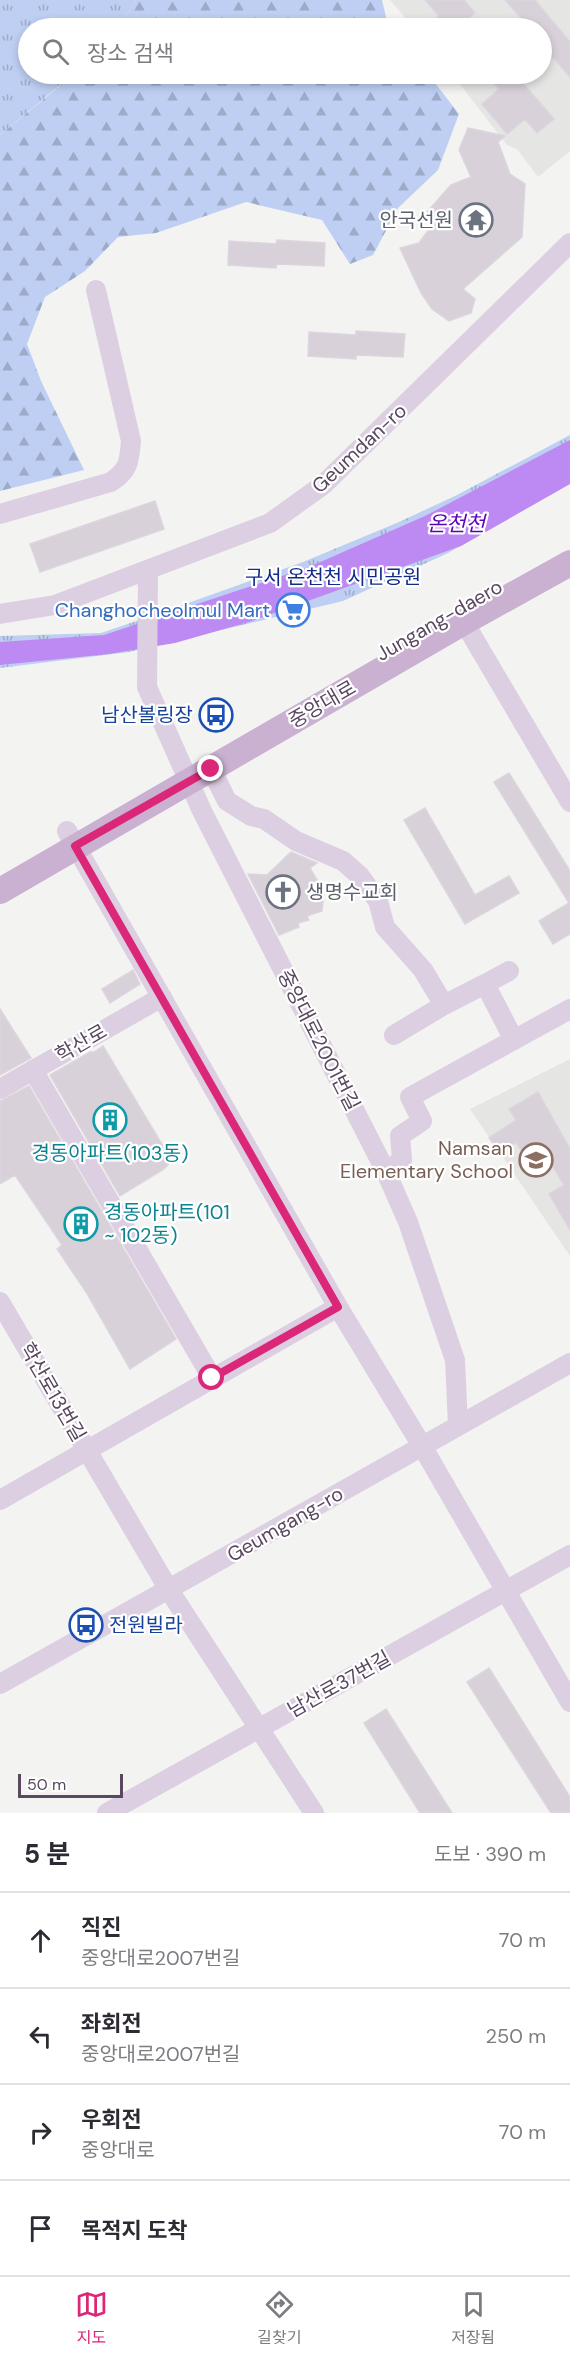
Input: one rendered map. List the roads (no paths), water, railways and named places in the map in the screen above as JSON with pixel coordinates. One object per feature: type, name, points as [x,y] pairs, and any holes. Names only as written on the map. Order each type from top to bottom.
[{"type":"main road","name":"Jungang-daero","points":[[0,873],[71,839],[195,772],[462,606],[570,547]]},
{"type":"main road","name":"중앙대로","points":[[195,772],[570,563]]},
{"type":"main road","name":"Jungang-daero","points":[[0,891],[71,839]]},
{"type":"street","name":"Geumdan-ro","points":[[0,614],[55,605],[270,523],[324,485],[570,243]]},
{"type":"street","points":[[0,514],[111,482],[124,473],[129,460],[131,441],[96,290]]},
{"type":"street","points":[[148,570],[147,687],[195,772],[228,801],[251,816],[264,819],[296,841],[343,861],[360,876],[378,901],[386,927],[423,970],[444,1005]]},
{"type":"street","points":[[464,622],[567,792]]},
{"type":"street","name":"중앙대로2001번길","points":[[195,772],[202,811],[386,1172],[408,1222],[455,1360],[458,1426]]},
{"type":"street","points":[[71,839],[338,1307],[422,1446],[570,1702]]},
{"type":"street","points":[[394,1035],[444,1005],[509,971]]},
{"type":"street","points":[[485,984],[514,1040]]},
{"type":"street","name":"학산로","points":[[0,1089],[162,997]]},
{"type":"street","points":[[386,1172],[402,1160],[400,1136],[422,1121],[410,1096],[570,1009]]},
{"type":"street","points":[[33,1070],[212,1378]]},
{"type":"street","name":"학산로13번길","points":[[0,1302],[169,1590],[314,1813]]},
{"type":"street","points":[[87,1450],[338,1307]]},
{"type":"street","name":"Geumgang-ro","points":[[0,1684],[570,1363]]},
{"type":"street","name":"학산로13번길","points":[[0,1500],[87,1450]]},
{"type":"street","name":"남산로37번길","points":[[107,1813],[570,1555]]},
{"type":"water","name":"온천천","points":[[570,440],[570,484],[461,546],[252,621],[175,643],[109,654],[0,665],[0,642],[104,635],[309,567],[425,516]]},
{"type":"place","name":"안국선원","points":[[476,220]]},
{"type":"place","name":"Changhocheolmul Mart","points":[[293,610]]},
{"type":"place","name":"남산볼링장","points":[[216,715]]},
{"type":"place","name":"생명수교회","points":[[283,892]]},
{"type":"place","name":"경동아파트(103동)","points":[[110,1120]]},
{"type":"place","name":"Namsan Elementary School","points":[[536,1160]]},
{"type":"place","name":"경동아파트(101 ~ 102동)","points":[[81,1224]]},
{"type":"place","name":"전원빌라","points":[[86,1625]]},
{"type":"park label","name":"구서 온천천 시민공원","points":[[333,577]]}]
